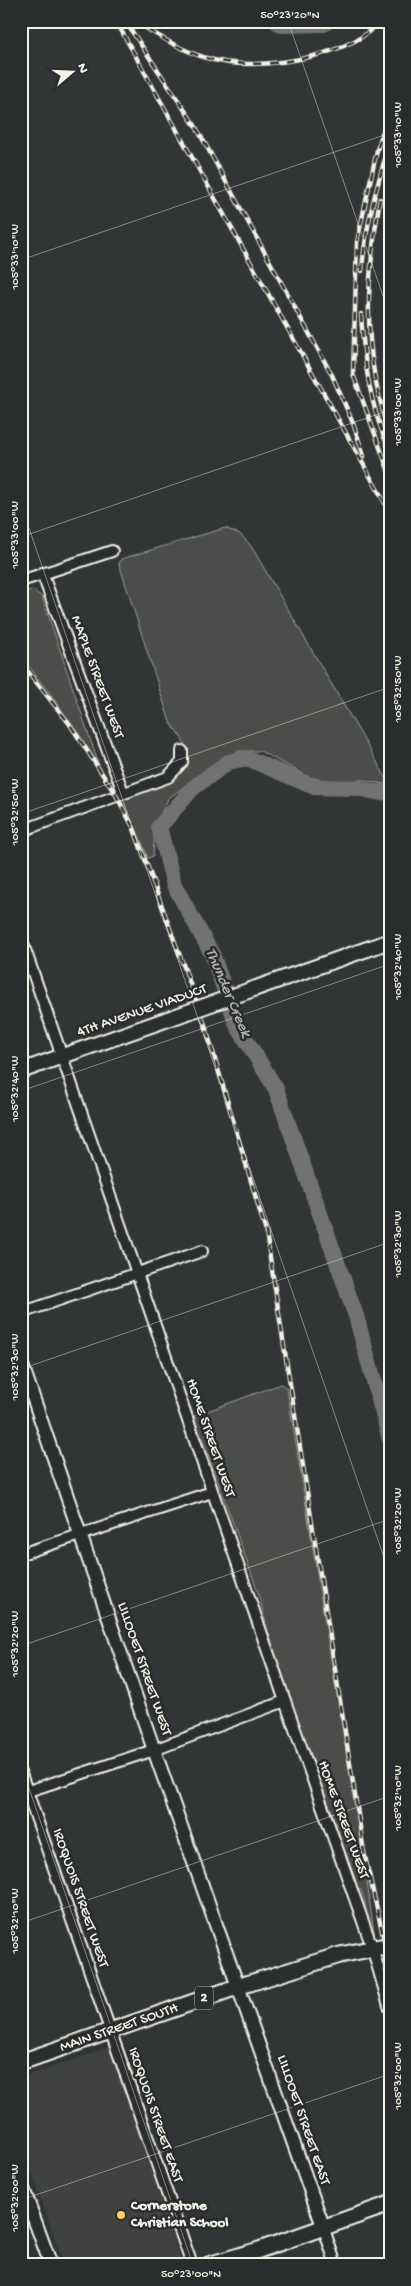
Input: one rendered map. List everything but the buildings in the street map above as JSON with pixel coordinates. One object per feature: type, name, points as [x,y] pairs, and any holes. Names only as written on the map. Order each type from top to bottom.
[{"type":"main road","name":"4TH AVENUE VIADUCT","points":[[21,1071],[390,941]]},
{"type":"main road","name":"MAIN STREET SOUTH","points":[[21,2062],[237,1987],[372,1947],[390,1945]]},
{"type":"main road","points":[[208,2265],[259,2250],[390,2204]]},
{"type":"street","points":[[21,581],[42,572],[112,551]]},
{"type":"street","name":"MAPLE STREET WEST","points":[[42,572],[123,792]]},
{"type":"street","points":[[21,831],[168,777],[182,762],[182,751]]},
{"type":"street","name":"HOME STREET WEST","points":[[21,938],[68,1054],[136,1273],[372,1947],[390,2009]]},
{"type":"street","points":[[21,1313],[202,1251]]},
{"type":"street","name":"LILLOOET STREET WEST","points":[[21,1362],[237,1987]]},
{"type":"street","points":[[21,1554],[153,1513],[212,1492]]},
{"type":"street","points":[[24,1792],[154,1750],[285,1701]]},
{"type":"street","name":"IROQUOIS STREET WEST","points":[[21,1774],[24,1792],[110,2031]]},
{"type":"street","name":"LILLOOET STREET EAST","points":[[237,1987],[324,2226],[336,2265]]},
{"type":"street","name":"IROQUOIS STREET EAST","points":[[110,2031],[192,2265]]},
{"type":"street","points":[[21,2183],[51,2265]]},
{"type":"shaded area","points":[[225,528],[240,534],[251,546],[388,781],[383,784],[363,780],[327,781],[309,777],[260,751],[239,751],[205,770],[168,799],[155,826],[153,856],[148,858],[136,828],[119,797],[152,787],[174,776],[182,769],[186,760],[186,749],[182,738],[170,722],[119,564],[121,559]]},
{"type":"shaded area","points":[[33,590],[42,597],[99,765],[54,699],[21,656],[21,595]]},
{"type":"shaded area","points":[[281,1384],[287,1389],[375,1939],[370,1931],[361,1890],[354,1886],[333,1827],[332,1812],[322,1791],[269,1636],[258,1592],[194,1416]]},
{"type":"shaded area","points":[[110,2047],[181,2260],[164,2265],[64,2265],[21,2142],[21,2078]]},
{"type":"waterway","name":"Thunder Creek","points":[[276,21],[282,25],[324,24],[328,21]]},
{"type":"waterway","name":"Thunder Creek","points":[[390,789],[381,793],[356,788],[314,787],[247,758],[228,762],[193,788],[159,827],[174,885],[212,954],[237,1025],[276,1089],[356,1316],[390,1439]]},
{"type":"railway","points":[[116,21],[390,512]]},
{"type":"railway","points":[[125,21],[196,127],[332,375],[353,423],[364,456]]},
{"type":"railway","points":[[135,21],[185,50],[203,57],[241,64],[283,62],[324,53],[360,38],[381,21]]},
{"type":"railway","points":[[390,109],[377,150],[357,242],[353,374],[390,475]]},
{"type":"railway","points":[[362,271],[369,222],[390,142]]},
{"type":"railway","points":[[390,181],[388,193],[390,224]]},
{"type":"railway","points":[[380,199],[373,242],[369,286],[369,329],[375,378],[384,417]]},
{"type":"railway","points":[[361,314],[369,384],[377,418],[390,452]]},
{"type":"railway","points":[[21,663],[69,723],[116,795],[134,829],[205,1025],[266,1232],[364,1852],[390,1966]]},
{"type":"place","name":"Cornerstone Christian School","points":[[121,2215]]}]
